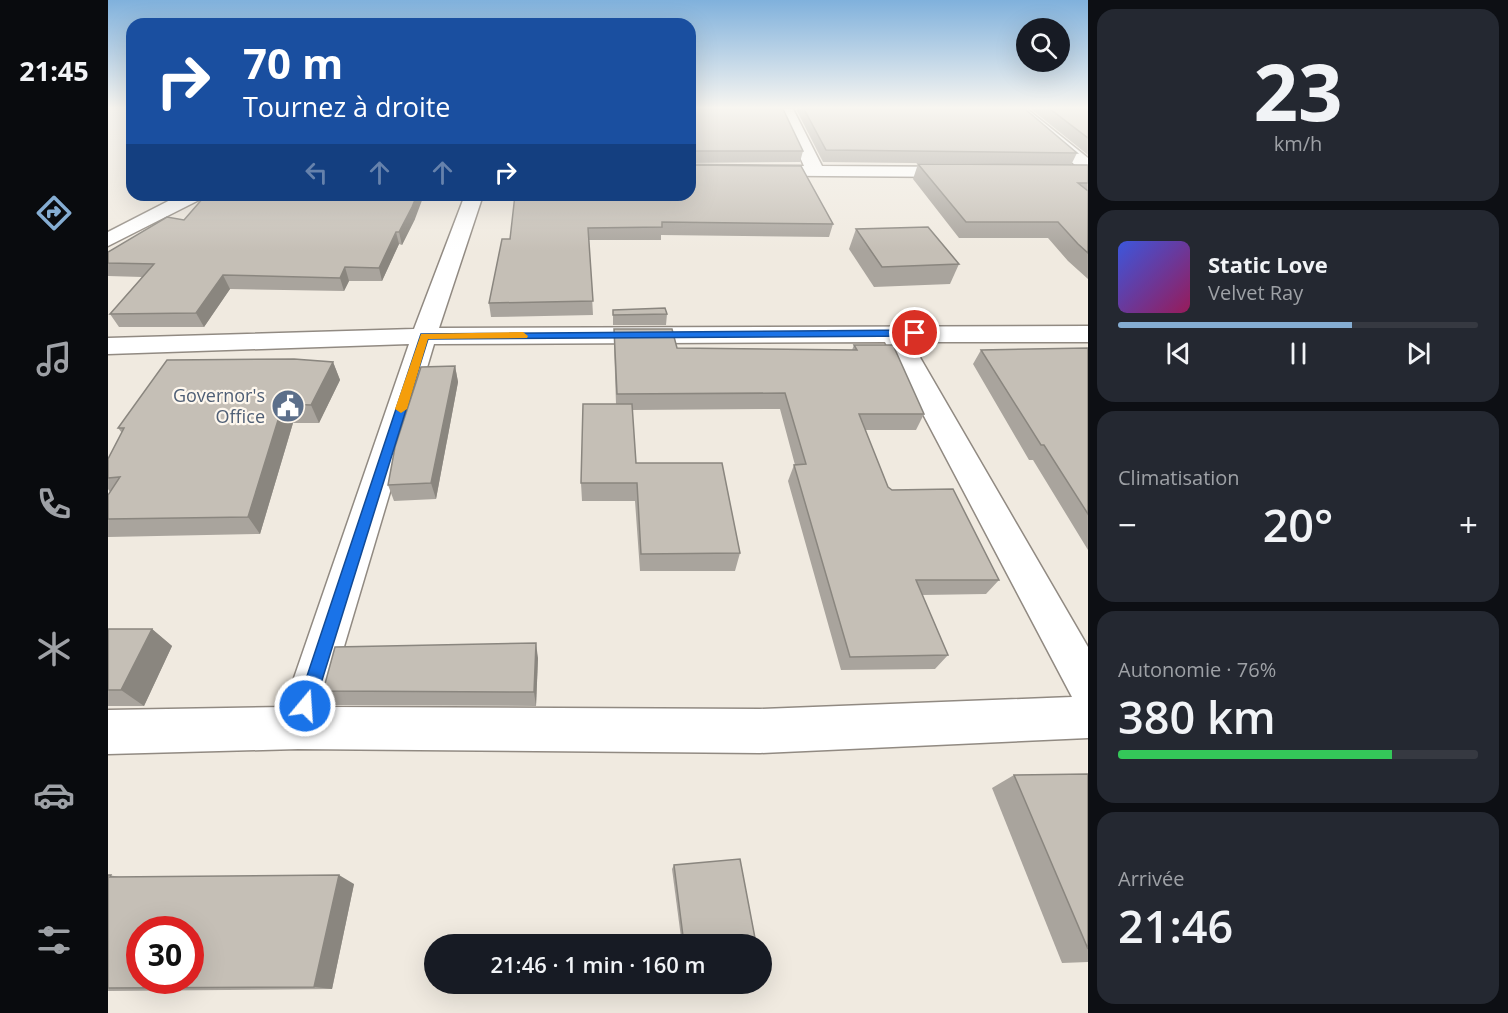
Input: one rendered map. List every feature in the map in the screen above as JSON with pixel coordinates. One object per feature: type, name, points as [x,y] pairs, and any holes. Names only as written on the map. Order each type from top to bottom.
[{"type":"street","points":[[808,156],[816,171]]},
{"type":"street","points":[[1075,156],[1088,167]]},
{"type":"street","points":[[696,170],[982,172]]},
{"type":"street","points":[[1064,172],[1088,173]]},
{"type":"street","points":[[108,240],[183,201]]},
{"type":"street","points":[[298,728],[424,336],[472,201]]},
{"type":"street","points":[[893,333],[1088,686]]},
{"type":"street","points":[[108,346],[424,336],[1088,334]]},
{"type":"street","points":[[108,732],[298,728],[760,731],[1088,717]]},
{"type":"building","points":[[918,164],[1088,165],[1088,183],[1078,183],[1088,191],[1088,253],[1058,222],[966,222]]},
{"type":"building","points":[[696,165],[801,166],[833,224],[662,222],[662,227],[588,228],[593,301],[489,303],[502,239],[510,239],[514,201],[696,201]]},
{"type":"building","points":[[201,201],[414,201],[399,232],[396,232],[379,268],[345,267],[340,278],[223,275],[196,313],[110,314],[154,264],[108,263],[108,252],[167,217],[184,220]]},
{"type":"building","points":[[928,227],[959,264],[882,267],[856,229]]},
{"type":"building","points":[[665,308],[667,314],[613,315],[613,310]]},
{"type":"building","points":[[614,329],[672,329],[677,348],[857,350],[854,345],[893,345],[924,414],[859,414],[888,487],[892,490],[953,489],[999,580],[916,580],[948,655],[850,657],[794,465],[806,464],[785,393],[617,394]]},
{"type":"building","points":[[1088,348],[1088,514],[981,350]]},
{"type":"building","points":[[294,359],[333,362],[311,405],[283,404],[248,517],[108,519],[108,495],[120,477],[108,478],[108,459],[124,428],[118,428],[167,360]]},
{"type":"building","points":[[455,366],[431,483],[388,485],[395,447],[421,367]]},
{"type":"building","points":[[583,404],[632,404],[636,463],[722,463],[740,553],[641,554],[637,483],[581,483]]},
{"type":"building","points":[[108,629],[152,629],[121,690],[108,690]]},
{"type":"building","points":[[536,643],[534,692],[323,691],[335,647]]},
{"type":"building","points":[[1088,774],[1088,949],[1014,775]]},
{"type":"building","points":[[740,859],[754,934],[683,934],[674,865]]},
{"type":"building","points":[[108,875],[111,875],[110,877],[339,875],[314,987],[204,988],[204,916],[126,916],[126,988],[108,988]]},
{"type":"slow traffic","points":[[401,409],[424,336],[523,336]]},
{"type":"place","name":"Governor's Office","points":[[288,406]]},
{"type":"route","points":[[305,706],[424,336],[915,333]]}]
